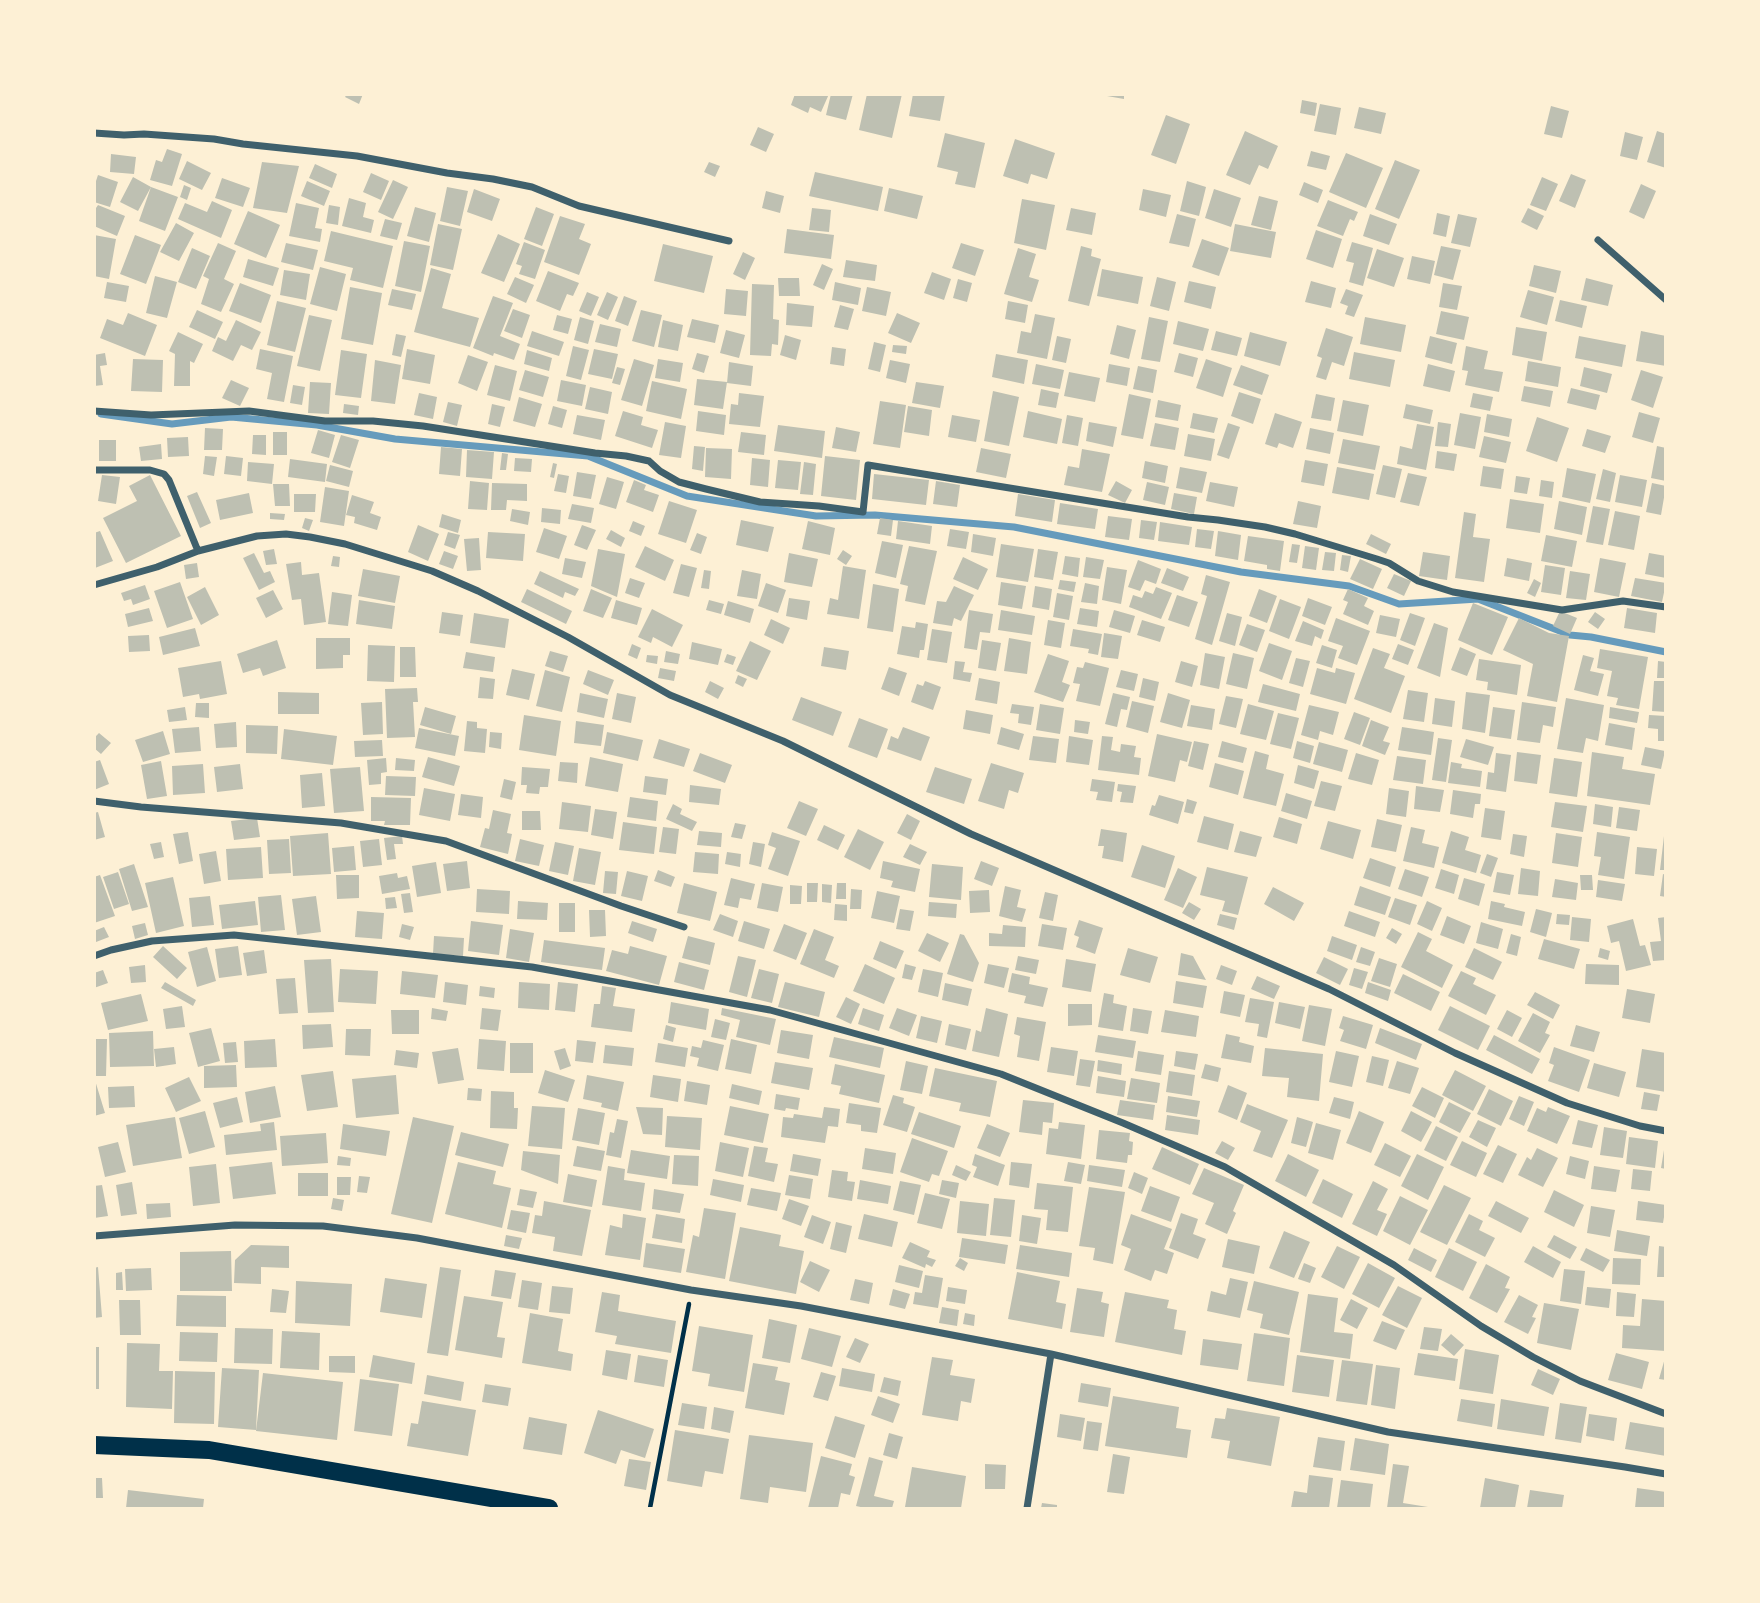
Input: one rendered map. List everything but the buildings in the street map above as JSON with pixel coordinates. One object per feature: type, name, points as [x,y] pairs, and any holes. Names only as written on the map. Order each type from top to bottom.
[{"type":"main road","points":[[94,1445],[209,1450],[550,1508]]},
{"type":"street","points":[[94,133],[214,139],[357,156],[493,179],[532,187],[579,206],[729,241]]},
{"type":"street","points":[[1598,240],[1665,300]]},
{"type":"street","points":[[94,411],[151,415],[249,411],[325,421],[373,421],[424,426],[649,461],[660,471],[679,481],[760,502],[863,512],[868,465],[1295,534],[1389,563],[1418,582],[1453,592],[1562,610],[1623,601],[1665,607]]},
{"type":"street","points":[[94,470],[150,470],[163,474],[169,480],[198,551]]},
{"type":"street","points":[[94,585],[157,567],[198,551],[257,536],[286,534],[345,544],[432,571],[568,637],[670,695],[783,741],[971,834],[1329,989],[1455,1053],[1567,1103],[1665,1131]]},
{"type":"street","points":[[94,802],[341,823],[446,841],[684,927]]},
{"type":"street","points":[[94,956],[152,941],[234,935],[532,967],[770,1010],[1001,1073],[1225,1167],[1394,1265],[1480,1326],[1533,1357],[1580,1381],[1665,1414]]},
{"type":"street","points":[[94,1236],[235,1226],[323,1226],[417,1238],[1051,1354],[1388,1432],[1665,1474]]},
{"type":"street","points":[[1027,1508],[1051,1354]]},
{"type":"path","points":[[650,1508],[691,1290]]},
{"type":"waterway","points":[[101,414],[172,424],[231,417],[317,425],[395,439],[588,456],[687,496],[816,516],[875,515],[1014,527],[1241,572],[1349,586],[1399,604],[1478,599],[1570,635],[1666,652]]}]
